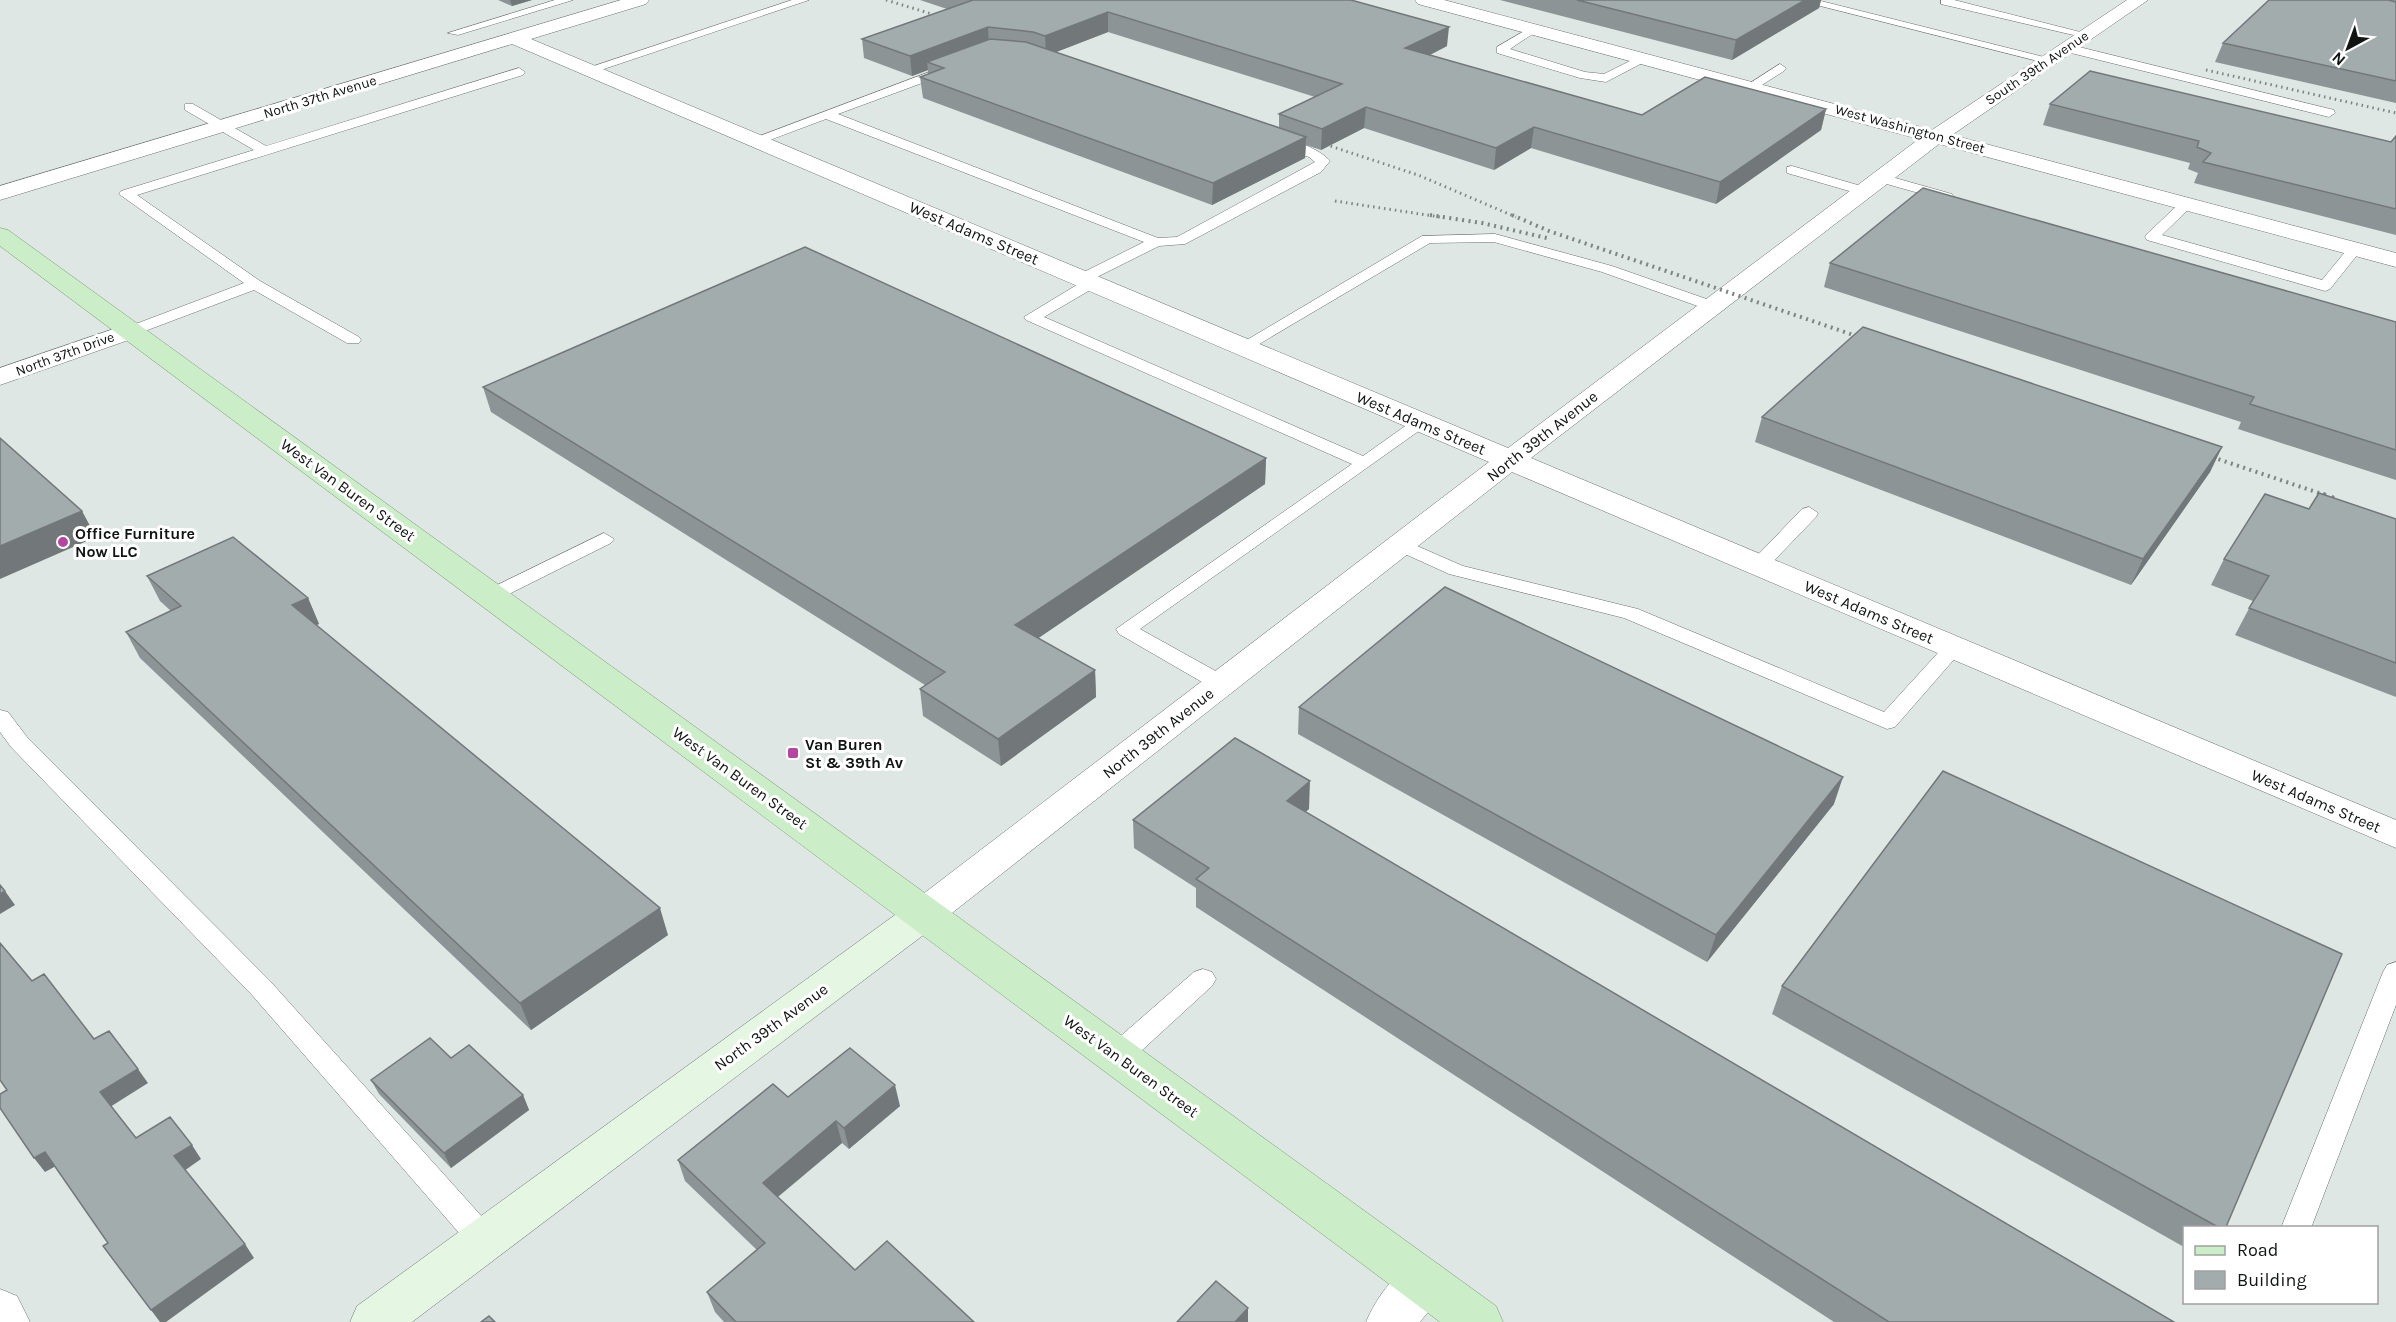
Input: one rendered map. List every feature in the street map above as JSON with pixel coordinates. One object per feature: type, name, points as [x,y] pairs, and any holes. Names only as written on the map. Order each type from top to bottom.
[{"type":"main road","name":"West Van Buren Street","points":[[0,235],[1479,1322]]},
{"type":"street","name":"North 37th Avenue","points":[[0,193],[640,0]]},
{"type":"street","name":"West Washington Street","points":[[1424,0],[2396,260]]},
{"type":"street","name":"South 39th Avenue","points":[[1936,136],[2139,0]]},
{"type":"street","name":"West Adams Street","points":[[513,38],[2396,835]]},
{"type":"street","name":"North 39th Avenue","points":[[374,1322],[924,914],[1510,460],[1936,136]]},
{"type":"street","name":"North 37th Drive","points":[[0,377],[131,331]]},
{"type":"street","points":[[1390,1322],[1423,1281]]},
{"type":"street","points":[[0,1312],[6,1322]]},
{"type":"lane","points":[[484,47],[456,34],[567,0]]},
{"type":"lane","points":[[588,70],[803,0]]},
{"type":"lane","points":[[1803,0],[2050,60]]},
{"type":"lane","points":[[1948,0],[1945,2],[2086,35]]},
{"type":"lane","points":[[1533,29],[1501,50],[1584,75],[1606,78],[1644,58]]},
{"type":"lane","points":[[2067,48],[2328,113]]},
{"type":"lane","points":[[754,141],[957,65]]},
{"type":"lane","points":[[1750,87],[1780,68]]},
{"type":"lane","points":[[353,340],[255,284],[126,194],[519,72]]},
{"type":"lane","points":[[189,107],[225,125],[265,151]]},
{"type":"lane","points":[[826,114],[1156,242],[1180,241],[1316,169],[1323,161],[1314,154],[1271,140]]},
{"type":"lane","points":[[1792,170],[1964,202]]},
{"type":"lane","points":[[2187,204],[2152,237],[2325,286],[2355,249]]},
{"type":"lane","points":[[1243,347],[1427,240],[1496,238],[1607,269],[1712,306]]},
{"type":"lane","points":[[1156,242],[1087,281],[1032,317],[1365,463]]},
{"type":"lane","points":[[131,331],[255,284]]},
{"type":"lane","points":[[1222,684],[1126,629],[1421,423]]},
{"type":"lane","points":[[1759,566],[1809,513]]},
{"type":"lane","points":[[492,595],[604,540]]},
{"type":"lane","points":[[1401,545],[1456,570],[1631,613],[1887,722],[1954,648]]},
{"type":"lane","points":[[0,717],[19,742],[261,988],[483,1239]]},
{"type":"lane","points":[[2296,1226],[2396,972]]},
{"type":"lane","points":[[1117,1056],[1203,979]]},
{"type":"building","points":[[973,0],[1351,0],[1449,27],[1405,48],[1642,115],[1705,77],[1826,109],[1720,182],[1534,127],[1496,148],[1366,107],[1322,129],[1279,114],[1342,84],[1108,12],[1045,36],[1033,32],[988,27],[910,56],[862,39]]},
{"type":"building","points":[[1577,0],[1805,0],[1736,40]]},
{"type":"building","points":[[2269,0],[2388,0],[2396,2],[2396,81],[2223,43]]},
{"type":"building","points":[[990,39],[1026,42],[1306,137],[1213,183],[920,77],[944,68],[927,62]]},
{"type":"building","points":[[2090,71],[2391,142],[2396,136],[2396,209],[2203,162],[2211,153],[2197,147],[2199,141],[2050,104]]},
{"type":"building","points":[[1923,188],[2396,322],[2396,450],[2250,404],[2254,397],[1830,263]]},
{"type":"building","points":[[805,247],[1266,458],[1015,625],[1095,670],[998,739],[920,689],[945,672],[483,387]]},
{"type":"building","points":[[1863,327],[2222,447],[2143,559],[1762,417]]},
{"type":"building","points":[[0,438],[82,511],[0,546]]},
{"type":"building","points":[[2319,493],[2396,519],[2396,663],[2249,608],[2269,576],[2224,559],[2265,494],[2309,509]]},
{"type":"building","points":[[233,537],[308,598],[292,605],[660,908],[520,1003],[126,632],[181,606],[147,576]]},
{"type":"building","points":[[1445,587],[1843,777],[1716,935],[1299,707]]},
{"type":"building","points":[[1235,738],[1310,781],[1287,801],[2174,1322],[1889,1322],[1196,879],[1209,868],[1133,820]]},
{"type":"building","points":[[1943,771],[2342,954],[2226,1226],[2216,1226],[1782,986]]},
{"type":"building","points":[[0,943],[32,981],[44,974],[94,1039],[109,1031],[138,1069],[100,1092],[136,1138],[170,1117],[192,1145],[174,1156],[245,1244],[151,1310],[103,1246],[108,1243],[45,1152],[34,1158],[0,1108],[0,1094],[7,1090],[0,1080]]},
{"type":"building","points":[[430,1038],[451,1058],[469,1045],[523,1095],[444,1153],[371,1080]]},
{"type":"building","points":[[850,1048],[895,1085],[844,1128],[836,1121],[763,1183],[855,1270],[887,1241],[974,1322],[736,1322],[707,1292],[765,1243],[678,1160],[773,1084],[788,1097]]},
{"type":"building","points":[[1216,1281],[1248,1308],[1235,1322],[1177,1322]]},
{"type":"building","points":[[489,1316],[495,1322],[481,1322]]},
{"type":"railway","points":[[886,0],[948,19]]},
{"type":"railway","points":[[2206,70],[2396,113]]},
{"type":"railway","points":[[1315,141],[1418,175],[1516,217]]},
{"type":"railway","points":[[1335,201],[1440,217]]},
{"type":"railway","points":[[1430,215],[1482,223],[1551,239]]},
{"type":"railway","points":[[1512,215],[1549,231],[1871,341]]},
{"type":"railway","points":[[2200,453],[2328,496]]},
{"type":"railway","points":[[2323,494],[2334,498]]},
{"type":"place","name":"Office Furniture Now LLC","points":[[63,542]]},
{"type":"place","name":"Van Buren St & 39th Av","points":[[793,753]]}]
